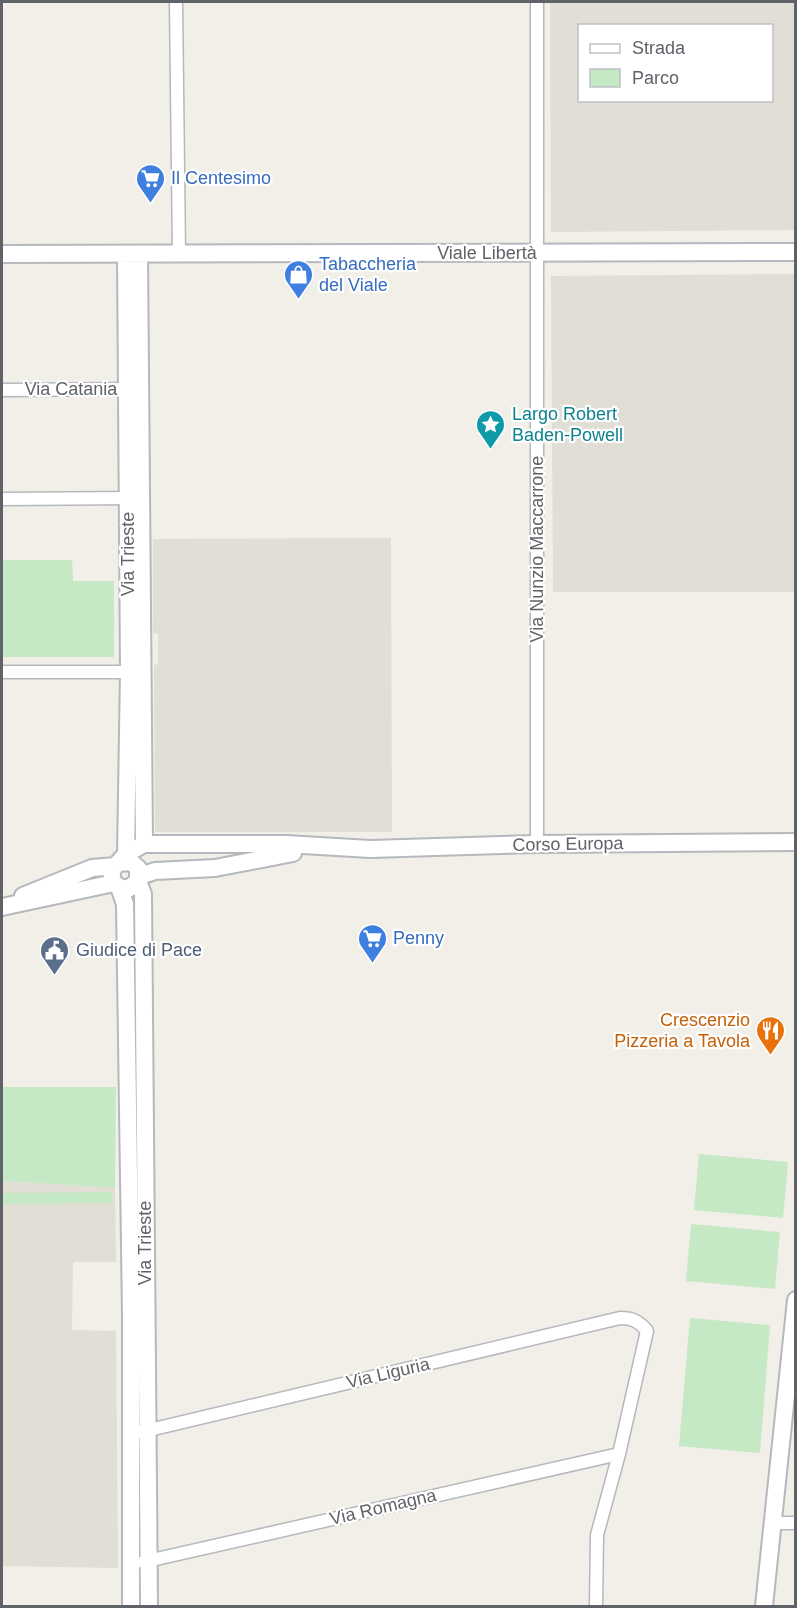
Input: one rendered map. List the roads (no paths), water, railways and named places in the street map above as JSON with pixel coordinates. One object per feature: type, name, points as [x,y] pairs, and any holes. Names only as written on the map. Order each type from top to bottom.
[{"type":"street","points":[[176,2],[179,254]]},
{"type":"street","name":"Via Nunzio Maccarrone","points":[[537,2],[537,844]]},
{"type":"street","name":"Viale Libertà","points":[[2,254],[795,252]]},
{"type":"street","name":"Via Trieste","points":[[133,254],[135,672],[144,844]]},
{"type":"street","name":"Via Catania","points":[[2,390],[134,389]]},
{"type":"street","points":[[2,500],[134,499]]},
{"type":"street","points":[[2,672],[135,672]]},
{"type":"street","name":"Via Trieste","points":[[120,861],[135,672]]},
{"type":"street","name":"Corso Europa","points":[[341,848],[795,842]]},
{"type":"street","points":[[2,907],[82,871],[120,861],[144,844],[286,844],[341,848]]},
{"type":"street","points":[[179,844],[184,852],[182,870]]},
{"type":"street","points":[[2,907],[117,885],[128,889],[139,878],[155,871],[214,868],[283,854],[341,848]]},
{"type":"street","points":[[120,861],[131,862],[138,868],[139,878]]},
{"type":"street","points":[[117,885],[111,874],[120,861]]},
{"type":"street","name":"Via Trieste","points":[[131,1606],[139,1563],[143,894],[139,878]]},
{"type":"street","name":"Via Trieste","points":[[117,885],[125,904],[139,1432]]},
{"type":"street","points":[[764,1606],[795,1300]]},
{"type":"street","name":"Via Liguria","points":[[139,1432],[620,1318],[629,1318],[640,1322],[646,1331],[619,1454]]},
{"type":"street","points":[[596,1606],[597,1535],[619,1454]]},
{"type":"street","name":"Via Romagna","points":[[139,1563],[619,1454]]},
{"type":"street","points":[[773,1523],[795,1523]]},
{"type":"street","name":"Via Trieste","points":[[139,1563],[148,1606]]},
{"type":"place","name":"Il Centesimo","points":[[150,204]]},
{"type":"place","name":"Tabaccheria del Viale","points":[[298,300]]},
{"type":"place","name":"Largo Robert Baden-Powell","points":[[491,450]]},
{"type":"place","name":"Penny","points":[[372,964]]},
{"type":"place","name":"Giudice di Pace","points":[[55,976]]},
{"type":"place","name":"Crescenzio Pizzeria a Tavola","points":[[771,1056]]}]
